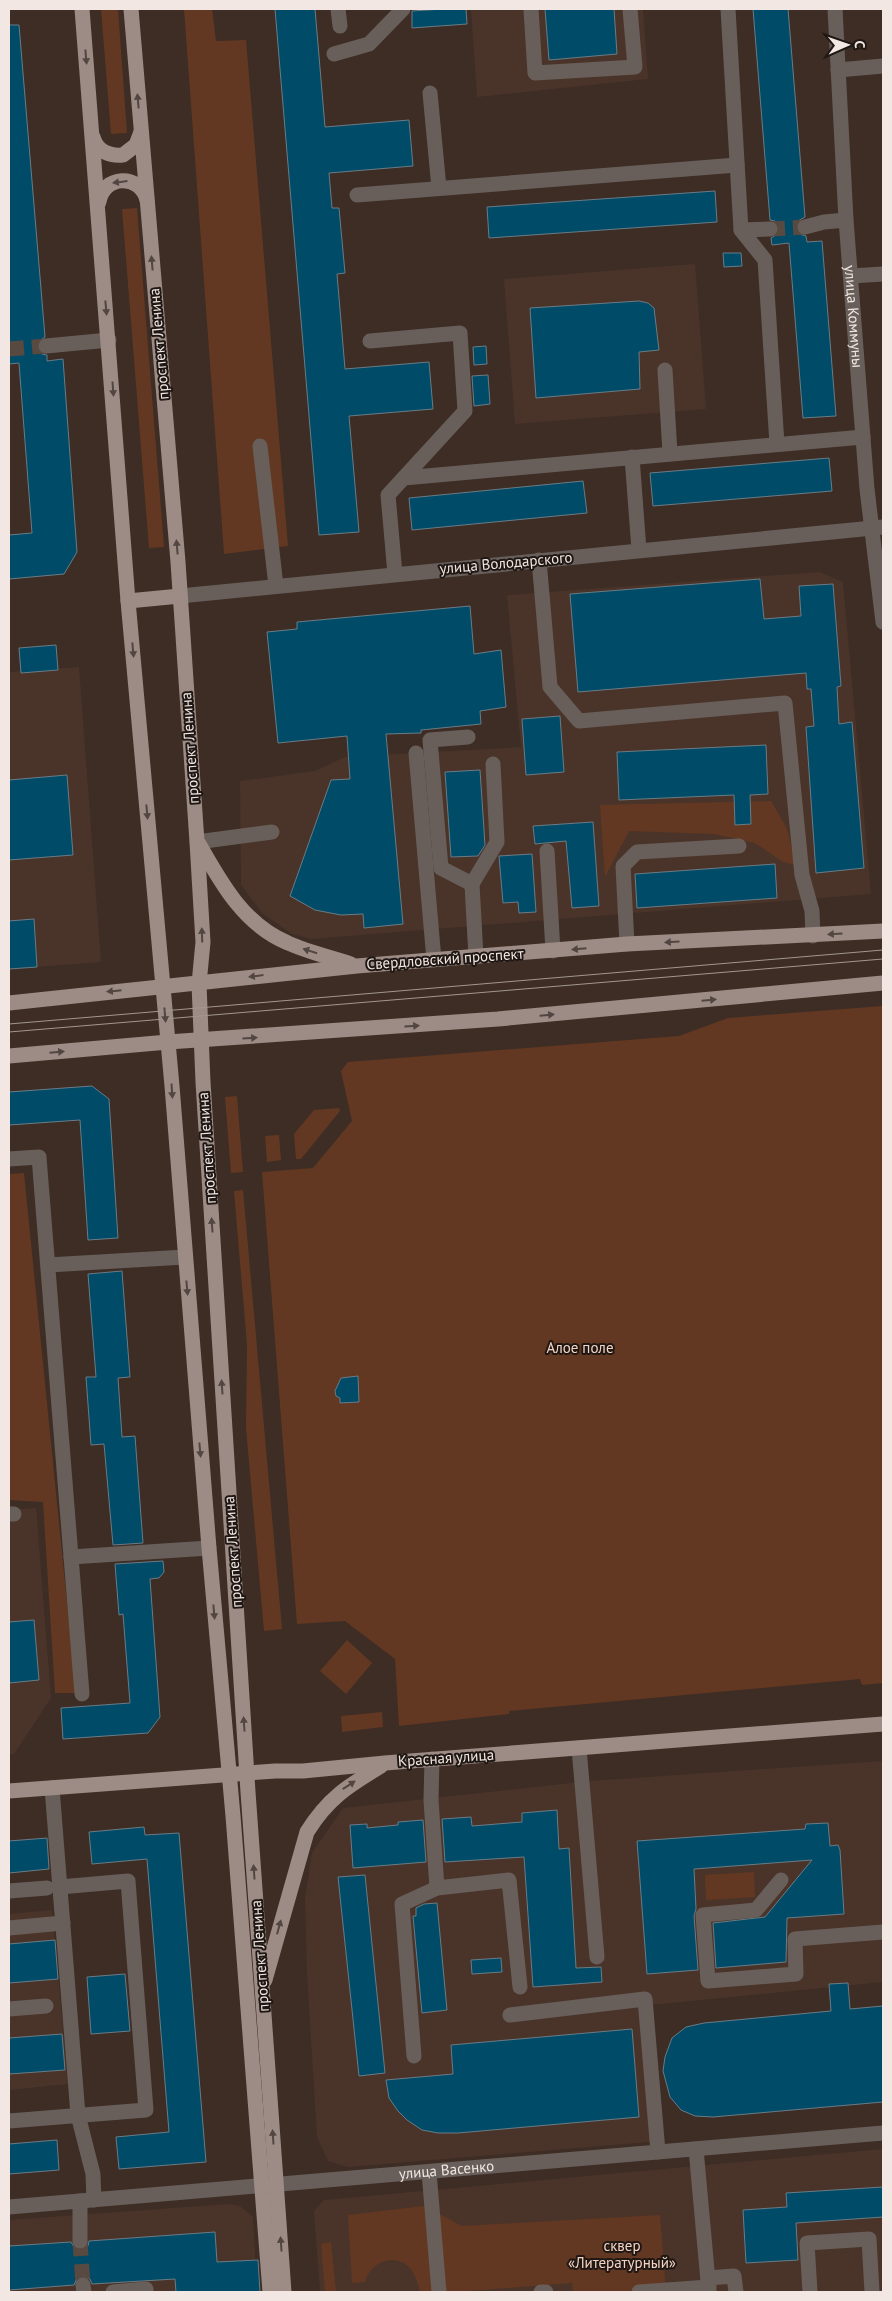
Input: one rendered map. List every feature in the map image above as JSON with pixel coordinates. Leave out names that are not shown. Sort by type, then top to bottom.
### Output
[{"type":"main road","name":"проспект Ленина","points":[[82,9],[128,601],[168,1042],[270,2292]]},
{"type":"main road","name":"проспект Ленина","points":[[131,9],[180,596],[197,842],[203,942],[198,984],[201,1040],[247,1773],[284,2292]]},
{"type":"main road","points":[[92,133],[99,148],[114,155],[131,151],[140,137],[141,130]]},
{"type":"main road","points":[[98,207],[102,192],[107,186],[121,180],[136,183],[141,188],[147,201]]},
{"type":"main road","name":"улица Володарского","points":[[128,601],[180,596]]},
{"type":"main road","points":[[197,842],[223,886],[243,910],[266,932],[288,943],[357,966]]},
{"type":"main road","name":"Свердловский проспект","points":[[9,1003],[357,966],[627,944],[883,931]]},
{"type":"main road","points":[[9,1056],[168,1042],[498,1019],[883,983]]},
{"type":"main road","name":"Красная улица","points":[[9,1791],[228,1774],[303,1771],[432,1759],[883,1724]]},
{"type":"main road","points":[[262,1991],[307,1832],[320,1811],[343,1789],[385,1763]]},
{"type":"street","points":[[338,9],[340,26]]},
{"type":"street","points":[[334,54],[369,44],[403,9]]},
{"type":"street","points":[[530,9],[535,73],[635,68],[630,9]]},
{"type":"street","points":[[728,9],[741,230],[765,260],[777,444]]},
{"type":"street","name":"улица Коммуны","points":[[834,9],[846,220],[863,437],[878,527],[883,622]]},
{"type":"street","points":[[838,70],[883,66]]},
{"type":"street","points":[[430,93],[439,188]]},
{"type":"street","points":[[357,196],[737,165]]},
{"type":"street","points":[[806,227],[824,222],[846,220]]},
{"type":"street","points":[[741,230],[770,229]]},
{"type":"street","points":[[851,276],[883,274]]},
{"type":"street","points":[[370,342],[460,333],[464,412],[388,495],[394,574]]},
{"type":"street","points":[[46,346],[109,340]]},
{"type":"street","points":[[665,370],[670,453]]},
{"type":"street","points":[[404,478],[863,437]]},
{"type":"street","points":[[260,446],[276,586]]},
{"type":"street","points":[[632,457],[639,550]]},
{"type":"street","name":"улица Володарского","points":[[180,596],[878,527]]},
{"type":"street","points":[[539,560],[550,687],[579,721],[785,703],[802,875],[812,911],[813,936]]},
{"type":"street","points":[[468,737],[430,740],[441,868],[472,884]]},
{"type":"street","points":[[416,753],[434,960]]},
{"type":"street","points":[[476,957],[472,884],[497,842],[493,764]]},
{"type":"street","points":[[197,842],[272,832]]},
{"type":"street","points":[[627,944],[623,866],[637,852],[739,846]]},
{"type":"street","points":[[546,851],[553,951]]},
{"type":"street","points":[[9,1159],[39,1157],[82,1694]]},
{"type":"street","points":[[48,1265],[185,1257]]},
{"type":"street","points":[[71,1557],[209,1548]]},
{"type":"street","points":[[579,1748],[597,1957]]},
{"type":"street","points":[[432,1759],[431,1800],[437,1888]]},
{"type":"street","points":[[52,1788],[54,1887],[63,1924],[78,2115],[94,2174],[87,2200],[80,2241]]},
{"type":"street","points":[[414,2056],[402,1904],[437,1888],[508,1880],[520,1987]]},
{"type":"street","points":[[781,1880],[756,1910],[703,1915],[708,1981],[796,1974],[795,1939],[883,1932]]},
{"type":"street","points":[[9,1891],[128,1881],[146,2110],[9,2121]]},
{"type":"street","points":[[9,1928],[63,1924]]},
{"type":"street","points":[[510,2015],[644,1998],[658,2152]]},
{"type":"street","points":[[9,2008],[46,2006]]},
{"type":"street","name":"улица Васенко","points":[[9,2207],[883,2133]]},
{"type":"street","points":[[696,2149],[709,2286]]},
{"type":"street","points":[[429,2172],[439,2292]]},
{"type":"street","points":[[810,2292],[807,2243],[869,2239],[872,2292]]},
{"type":"street","points":[[639,2292],[709,2286],[734,2276],[736,2292]]},
{"type":"street","points":[[113,2292],[146,2289],[146,2292]]},
{"type":"street","points":[[541,2292],[546,2292]]},
{"type":"shaded area","points":[[471,9],[643,9],[648,79],[477,97]]},
{"type":"shaded area","points":[[695,264],[706,409],[515,424],[504,279]]},
{"type":"shaded area","points":[[820,572],[843,582],[871,894],[311,939],[292,934],[262,913],[241,885],[240,781],[315,771],[345,757],[521,747],[507,595]]},
{"type":"shaded area","points":[[79,667],[101,962],[9,969],[9,672]]},
{"type":"shaded area","points":[[36,1508],[51,1698],[14,1754],[9,1754],[9,1510]]},
{"type":"shaded area","points":[[883,1761],[883,1982],[651,2005],[661,2141],[348,2167],[328,2161],[317,2137],[307,1973],[305,1899],[312,1853],[343,1808],[590,1781]]},
{"type":"shaded area","points":[[52,1910],[68,2084],[9,2090],[9,1914]]},
{"type":"shaded area","points":[[883,2149],[883,2292],[320,2292],[314,2211],[324,2200]]},
{"type":"shaded area","points":[[228,2204],[240,2206],[253,2217],[257,2292],[9,2292],[9,2220]]},
{"type":"green space","points":[[101,9],[118,9],[127,133],[111,134]]},
{"type":"green space","points":[[184,9],[212,9],[216,41],[246,40],[288,546],[224,554]]},
{"type":"green space","points":[[137,208],[164,547],[149,548],[122,209]]},
{"type":"green space","points":[[771,801],[787,829],[796,865],[783,862],[755,843],[714,834],[629,831],[605,877],[600,805]]},
{"type":"green space","name":"Алое поле","points":[[883,1006],[883,1683],[862,1685],[860,1679],[509,1711],[509,1714],[399,1726],[395,1659],[345,1621],[297,1624],[262,1172],[313,1168],[352,1121],[341,1071],[348,1062],[679,1036],[728,1018]]},
{"type":"green space","points":[[237,1096],[243,1172],[231,1173],[225,1097]]},
{"type":"green space","points":[[339,1108],[340,1111],[301,1159],[296,1159],[294,1134],[314,1110]]},
{"type":"green space","points":[[279,1135],[281,1160],[267,1162],[265,1136]]},
{"type":"green space","points":[[24,1173],[76,1693],[55,1693],[43,1502],[9,1500],[9,1174]]},
{"type":"green space","points":[[243,1190],[282,1629],[264,1631],[246,1428],[247,1345],[234,1191]]},
{"type":"green space","points":[[347,1640],[372,1663],[346,1694],[320,1671]]},
{"type":"green space","points":[[382,1712],[383,1727],[342,1732],[341,1716]]},
{"type":"green space","points":[[754,1872],[755,1897],[706,1900],[705,1875]]},
{"type":"green space","name":"сквер «Литературный»","points":[[424,2206],[462,2226],[660,2215],[666,2292],[573,2292],[572,2283],[456,2292],[420,2292],[415,2275],[411,2269],[396,2260],[389,2260],[377,2265],[368,2275],[365,2282],[352,2283],[348,2215]]},
{"type":"green space","points":[[331,2242],[336,2292],[325,2292],[321,2244]]},
{"type":"building","points":[[275,9],[315,9],[325,127],[409,120],[413,166],[329,173],[332,208],[339,208],[345,273],[337,274],[345,369],[429,362],[433,409],[349,416],[359,532],[319,535]]},
{"type":"building","points":[[466,9],[467,24],[412,28],[412,11]]},
{"type":"building","points":[[545,9],[614,9],[617,54],[549,60]]},
{"type":"building","points":[[753,9],[788,9],[805,217],[798,221],[796,229],[799,234],[806,236],[807,242],[822,241],[836,416],[803,418],[789,243],[772,245],[771,238],[778,234],[779,228],[775,221],[770,220]]},
{"type":"building","points":[[9,25],[19,25],[45,337],[38,342],[37,347],[42,354],[47,355],[47,361],[63,359],[77,552],[64,574],[9,579],[9,535],[32,533],[19,363],[9,364]]},
{"type":"building","points":[[715,191],[717,222],[489,238],[487,207]]},
{"type":"building","points":[[723,253],[741,253],[742,266],[724,267]]},
{"type":"building","points":[[639,301],[648,303],[654,308],[659,350],[639,352],[640,389],[536,398],[530,308]]},
{"type":"building","points":[[486,346],[487,364],[474,365],[473,347]]},
{"type":"building","points":[[488,375],[490,404],[474,406],[472,376]]},
{"type":"building","points":[[829,458],[832,491],[653,506],[650,473]]},
{"type":"building","points":[[583,481],[587,513],[412,530],[409,498]]},
{"type":"building","points":[[760,579],[764,619],[801,616],[799,586],[833,584],[841,686],[837,687],[839,724],[852,722],[864,868],[816,873],[806,727],[814,726],[811,689],[807,689],[806,673],[578,692],[570,594]]},
{"type":"building","points":[[470,606],[474,654],[501,650],[506,707],[480,711],[481,724],[421,730],[421,733],[386,734],[403,924],[364,928],[363,914],[341,915],[315,910],[290,896],[331,780],[350,779],[347,736],[278,743],[267,632],[297,629],[297,622]]},
{"type":"building","points":[[56,645],[58,670],[21,673],[19,648]]},
{"type":"building","points":[[560,716],[564,772],[526,775],[522,719]]},
{"type":"building","points":[[766,745],[768,794],[750,795],[751,824],[735,825],[734,795],[619,800],[617,752]]},
{"type":"building","points":[[480,770],[485,845],[478,856],[451,857],[445,772]]},
{"type":"building","points":[[67,775],[73,855],[9,860],[9,780]]},
{"type":"building","points":[[593,822],[599,906],[572,908],[566,841],[535,844],[533,826]]},
{"type":"building","points":[[532,854],[536,912],[519,913],[518,902],[503,903],[499,856]]},
{"type":"building","points":[[775,864],[777,898],[637,908],[635,874]]},
{"type":"building","points":[[34,919],[37,967],[9,969],[9,921]]},
{"type":"building","points":[[92,1086],[109,1099],[118,1238],[88,1240],[80,1120],[9,1125],[9,1092]]},
{"type":"building","points":[[122,1271],[130,1377],[118,1378],[122,1437],[135,1436],[143,1543],[113,1545],[104,1444],[91,1445],[86,1377],[96,1377],[88,1274]]},
{"type":"building","points":[[358,1376],[359,1402],[340,1403],[340,1398],[336,1396],[335,1391],[341,1378]]},
{"type":"building","points":[[163,1561],[164,1572],[159,1578],[150,1579],[160,1717],[148,1733],[63,1739],[61,1708],[130,1703],[123,1614],[119,1615],[115,1564]]},
{"type":"building","points":[[34,1620],[39,1680],[9,1683],[9,1622]]},
{"type":"building","points":[[557,1810],[559,1849],[569,1848],[576,1968],[601,1967],[602,1982],[533,1987],[524,1857],[445,1862],[442,1819],[471,1817],[472,1826],[522,1822],[522,1813]]},
{"type":"building","points":[[423,1820],[426,1862],[353,1868],[350,1825],[367,1824],[367,1828],[398,1825],[398,1822]]},
{"type":"building","points":[[828,1823],[830,1846],[838,1845],[840,1850],[844,1914],[787,1918],[786,1962],[716,1968],[713,1923],[765,1917],[812,1860],[694,1869],[696,1909],[694,1916],[698,1970],[647,1974],[637,1841],[805,1829],[806,1824]]},
{"type":"building","points":[[144,1827],[145,1835],[179,1833],[206,2162],[119,2169],[116,2137],[169,2132],[147,1859],[92,1864],[89,1832]]},
{"type":"building","points":[[47,1838],[49,1869],[9,1873],[9,1841]]},
{"type":"building","points":[[365,1875],[385,2073],[359,2076],[338,1877]]},
{"type":"building","points":[[437,1903],[447,2010],[422,2013],[413,1916],[416,1916],[416,1908],[424,1904]]},
{"type":"building","points":[[55,1940],[58,1979],[9,1983],[9,1944]]},
{"type":"building","points":[[501,1958],[502,1972],[472,1974],[471,1960]]},
{"type":"building","points":[[125,1974],[130,2031],[91,2034],[87,1977]]},
{"type":"building","points":[[848,1983],[850,2009],[883,2006],[883,2102],[713,2117],[695,2116],[681,2110],[670,2097],[663,2071],[665,2057],[672,2038],[686,2027],[704,2023],[831,2011],[829,1984]]},
{"type":"building","points":[[632,2029],[639,2117],[458,2133],[438,2133],[422,2130],[407,2120],[389,2098],[386,2080],[453,2074],[451,2045]]},
{"type":"building","points":[[62,2034],[65,2070],[9,2074],[9,2038]]},
{"type":"building","points":[[57,2140],[59,2170],[9,2174],[9,2144]]},
{"type":"building","points":[[883,2187],[883,2217],[796,2223],[798,2260],[746,2263],[743,2210],[787,2207],[786,2193]]},
{"type":"building","points":[[215,2232],[217,2262],[258,2260],[260,2292],[176,2292],[175,2279],[92,2284],[90,2279],[82,2276],[77,2278],[74,2285],[9,2290],[9,2246],[71,2242],[75,2249],[80,2250],[88,2246],[89,2241]]},
{"type":"tunnel","points":[[770,229],[805,227]]},
{"type":"tunnel","points":[[9,349],[46,346]]},
{"type":"tunnel","points":[[80,2241],[83,2285]]},
{"type":"tram line","points":[[9,1024],[883,950]]},
{"type":"tram line","points":[[9,1032],[883,959]]}]
